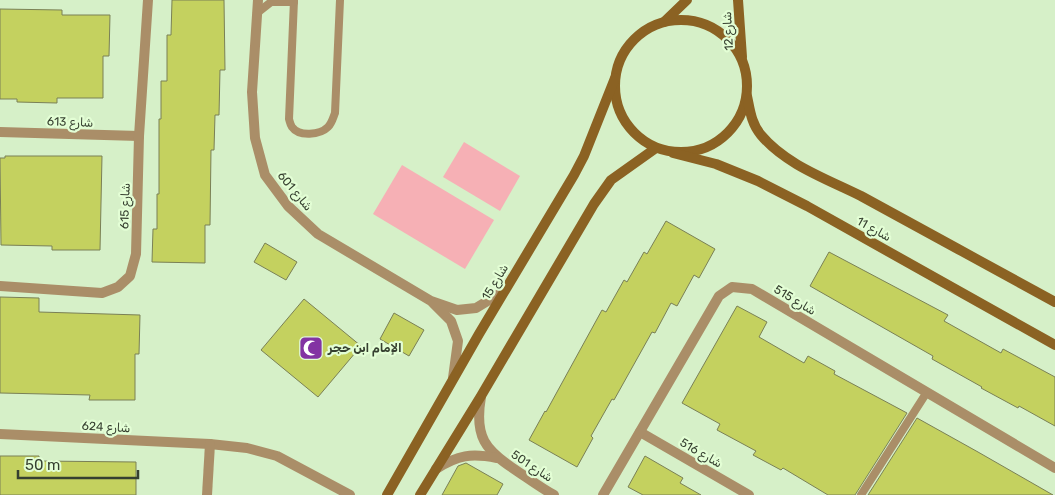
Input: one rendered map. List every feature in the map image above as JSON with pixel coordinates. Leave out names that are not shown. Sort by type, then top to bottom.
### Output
[{"type":"street","name":"شارع 615","points":[[0,286],[102,293],[118,287],[130,276],[136,254],[139,136],[148,0]]},
{"type":"street","name":"شارع 601","points":[[258,0],[252,92],[255,138],[265,175],[288,206],[318,234],[431,301],[457,310],[476,308],[504,291]]},
{"type":"street","points":[[664,22],[687,0]]},
{"type":"street","name":"شارع 12","points":[[738,0],[742,60]]},
{"type":"street","points":[[683,20],[702,23],[718,31],[732,44],[742,60],[747,77],[747,94],[741,114],[730,132],[714,145],[694,152],[673,153],[656,148],[637,137],[624,120],[616,100],[615,78],[621,59],[631,42],[646,30],[664,22],[683,20]]},
{"type":"street","name":"شارع 15","points":[[387,495],[453,378],[584,156],[615,78]]},
{"type":"street","name":"شارع 11","points":[[747,94],[753,124],[762,136],[781,154],[1055,302]]},
{"type":"street","name":"شارع 613","points":[[0,132],[139,136]]},
{"type":"street","points":[[420,495],[481,396],[594,204],[611,180],[656,148]]},
{"type":"street","name":"شارع 11","points":[[673,153],[716,164],[758,181],[807,206],[1055,345]]},
{"type":"street","name":"شارع 515","points":[[603,495],[719,296],[732,287],[752,289],[1055,468]]},
{"type":"street","name":"شارع 601","points":[[431,301],[451,321],[458,341],[453,378]]},
{"type":"street","name":"شارع 501","points":[[481,396],[478,414],[480,429],[485,443],[496,458],[543,492],[554,495]]},
{"type":"street","name":"شارع 516","points":[[640,432],[749,495]]},
{"type":"street","name":"شارع 624","points":[[0,434],[210,444],[247,448],[277,456],[350,495]]},
{"type":"street","points":[[207,495],[210,444]]},
{"type":"street","name":"شارع 501","points":[[436,469],[464,455],[496,458]]},
{"type":"lane","points":[[257,13],[271,2],[294,1],[289,119],[292,127],[298,132],[319,133],[328,128],[335,113],[340,0]]},
{"type":"lane","points":[[861,495],[927,392]]},
{"type":"shaded area","points":[[464,142],[520,176],[500,211],[443,177]]},
{"type":"shaded area","points":[[402,165],[494,220],[465,269],[373,214]]},
{"type":"building","points":[[172,0],[224,0],[225,70],[220,70],[219,115],[215,115],[214,150],[211,150],[210,225],[205,225],[205,263],[152,262],[153,229],[157,229],[157,194],[159,194],[161,81],[167,81],[167,35],[171,35]]},
{"type":"building","points":[[0,9],[62,10],[62,15],[110,15],[109,56],[103,56],[103,98],[57,98],[57,103],[17,102],[17,99],[0,99]]},
{"type":"building","points":[[5,156],[102,156],[100,250],[52,250],[52,246],[1,245],[0,158],[5,158]]},
{"type":"building","points":[[666,221],[715,249],[699,278],[694,275],[677,306],[671,303],[655,333],[652,332],[614,400],[612,399],[591,436],[593,438],[577,467],[529,440],[602,310],[606,312],[624,280],[627,282],[644,252],[647,254]]},
{"type":"building","points":[[265,243],[297,262],[286,280],[254,262]]},
{"type":"building","points":[[829,252],[948,315],[944,321],[1001,353],[1003,349],[1055,377],[1055,426],[981,388],[932,359],[933,356],[810,286]]},
{"type":"building","points":[[0,297],[39,298],[39,312],[140,315],[139,354],[135,354],[135,400],[89,400],[90,395],[0,393]]},
{"type":"building","name":"الإمام ابن حجر","points":[[304,299],[361,346],[318,397],[261,350]]},
{"type":"building","points":[[737,306],[767,322],[759,337],[804,363],[808,356],[835,371],[834,374],[907,413],[855,495],[828,495],[783,468],[781,470],[753,455],[756,451],[717,430],[720,424],[682,403]]},
{"type":"building","points":[[394,313],[424,330],[409,356],[380,339]]},
{"type":"building","points":[[917,418],[978,452],[1053,495],[868,495]]},
{"type":"building","points":[[0,456],[39,456],[39,461],[136,462],[136,495],[0,495]]},
{"type":"building","points":[[645,456],[683,478],[680,483],[701,495],[643,495],[628,487]]},
{"type":"building","points":[[466,463],[503,484],[497,495],[442,495],[458,466]]},
{"type":"place","name":"الإمام ابن حجر","points":[[311,348]]}]
